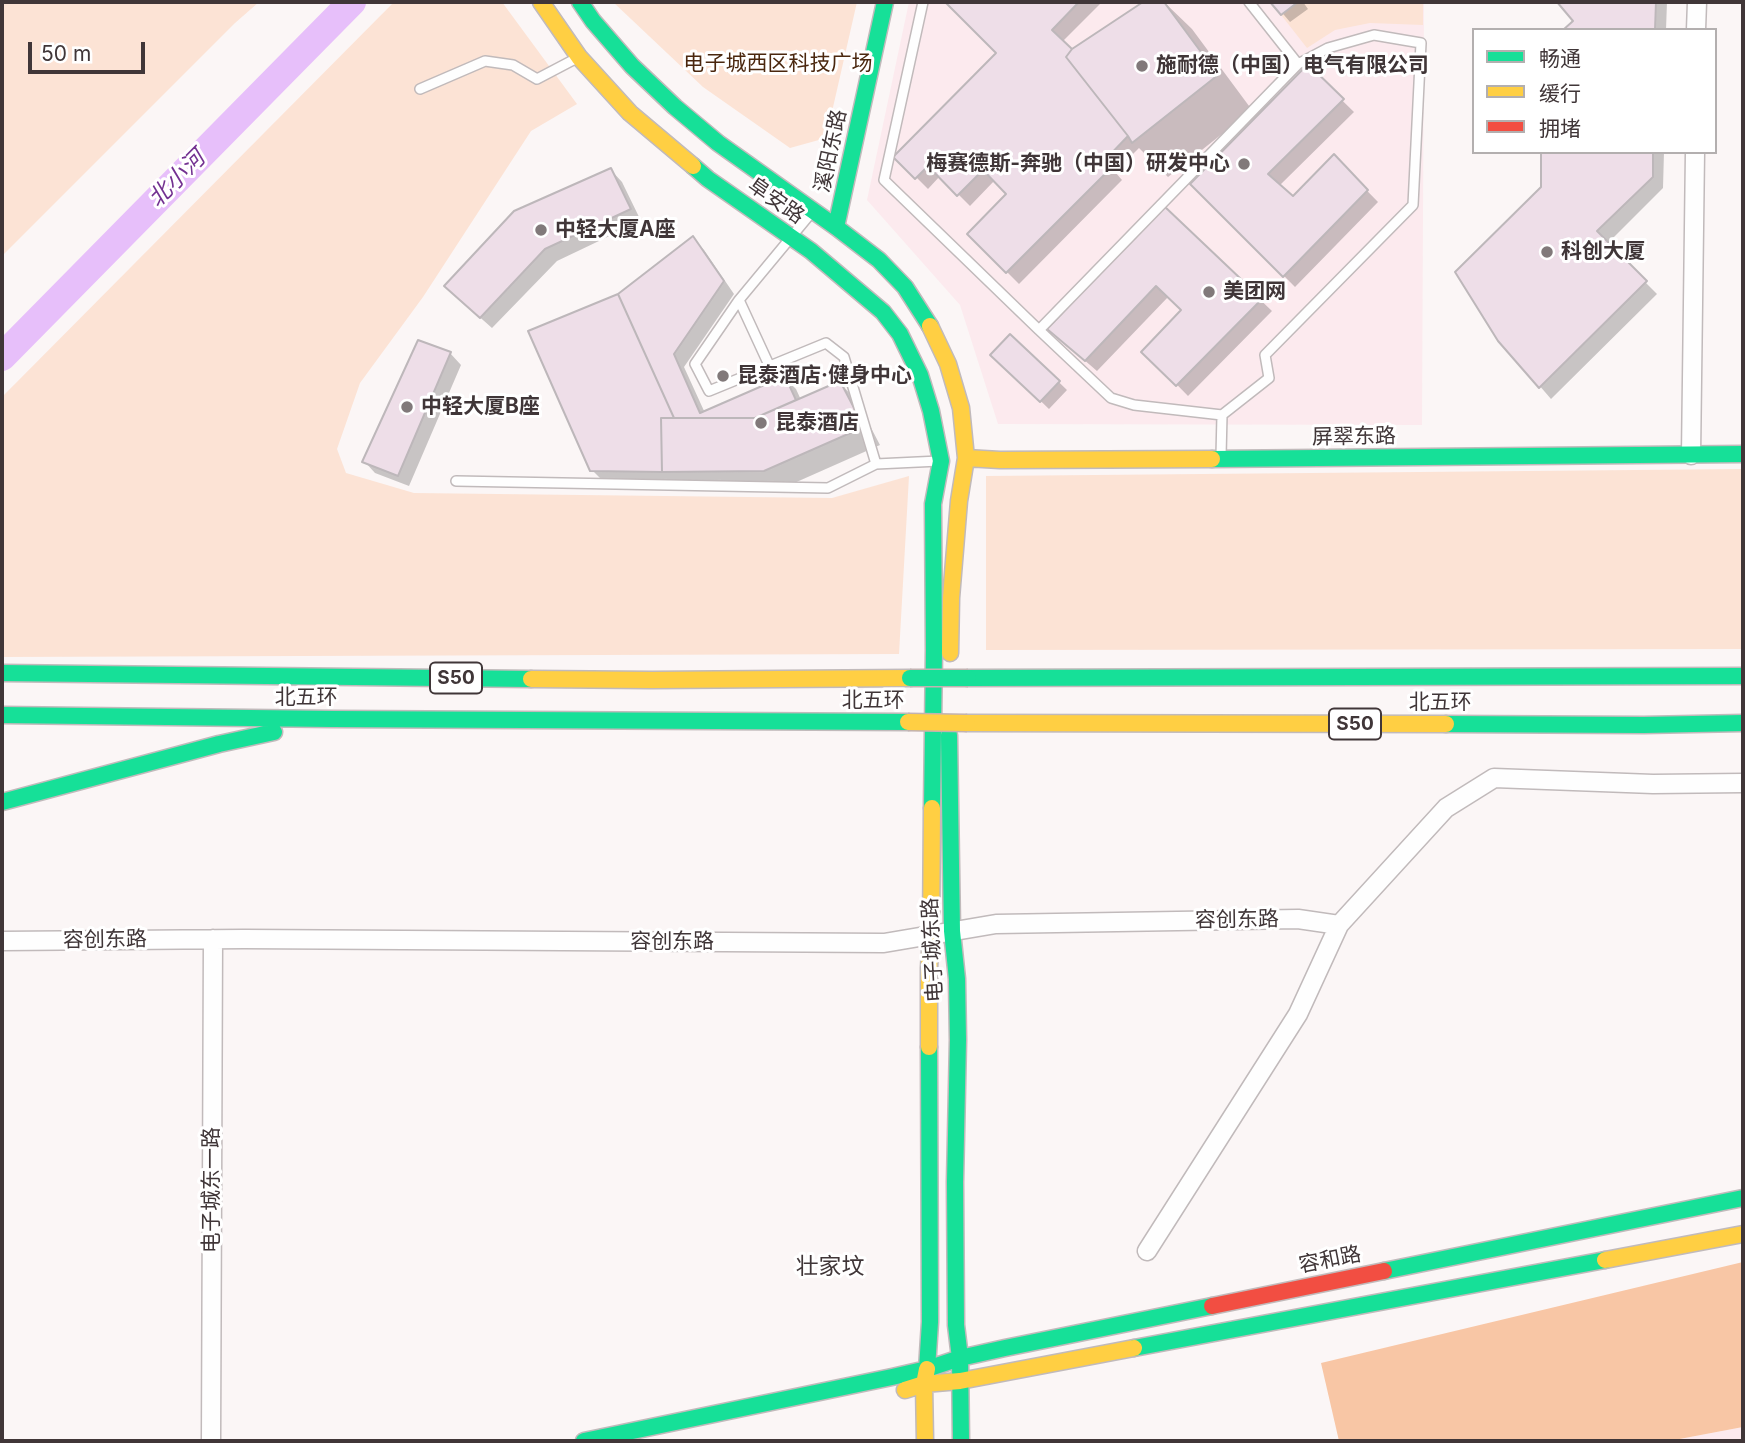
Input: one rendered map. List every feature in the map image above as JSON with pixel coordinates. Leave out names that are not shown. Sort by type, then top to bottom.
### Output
[{"type":"main road","name":"阜安路","points":[[541,2],[579,57],[630,113],[708,179],[811,251],[883,312],[900,334],[920,375],[931,411],[941,461]]},
{"type":"main road","name":"阜安路","points":[[580,2],[632,66],[675,107],[718,143],[879,260],[905,287],[928,321],[948,364],[961,408],[966,458]]},
{"type":"main road","name":"溪阳东路","points":[[836,227],[885,2]]},
{"type":"main road","name":"屏翠东路","points":[[966,458],[1220,459],[1743,454]]},
{"type":"main road","name":"电子城东路","points":[[961,1441],[960,1358],[956,1325],[958,1016],[952,931],[948,750],[951,598],[959,501],[966,458]]},
{"type":"main road","name":"电子城东路","points":[[925,1441],[930,1322],[929,968],[934,650],[933,504],[941,461]]},
{"type":"main road","name":"北五环","points":[[2,673],[638,680],[1743,676]]},
{"type":"main road","name":"北五环","points":[[2,717],[967,723],[1743,723]]},
{"type":"main road","points":[[2,802],[219,744],[333,719]]},
{"type":"main road","name":"容和路","points":[[926,1377],[960,1358],[1743,1198]]},
{"type":"main road","points":[[584,1441],[926,1377],[960,1381],[1743,1234]]},
{"type":"main road","points":[[889,1394],[926,1377]]},
{"type":"main road","points":[[651,1441],[797,1413]]},
{"type":"street","points":[[1696,28],[1697,2]]},
{"type":"street","points":[[1691,455],[1695,154]]},
{"type":"street","points":[[1147,1251],[1298,1014],[1339,925],[1446,808],[1494,778],[1653,784],[1743,783]]},
{"type":"street","name":"容创东路","points":[[2,941],[213,939],[884,943],[996,925],[1298,919],[1339,925]]},
{"type":"street","name":"电子城东一路","points":[[211,1441],[213,939]]},
{"type":"lane","points":[[923,2],[884,180],[1039,330],[1111,398],[1134,405],[1222,415],[1269,377],[1265,355],[1413,205],[1421,43],[1374,35],[1328,48],[1298,64],[1039,330]]},
{"type":"lane","points":[[1248,2],[1298,64]]},
{"type":"lane","points":[[420,89],[485,61],[513,65],[537,79],[579,57]]},
{"type":"lane","points":[[813,211],[739,300],[695,364],[709,391],[826,343],[844,358],[876,464]]},
{"type":"lane","points":[[739,300],[769,365]]},
{"type":"lane","points":[[1220,459],[1222,415]]},
{"type":"lane","points":[[456,481],[828,488],[876,464],[966,458]]},
{"type":"shaded area","points":[[909,2],[1424,2],[1422,425],[998,424],[960,305],[867,200]]},
{"type":"shaded area","points":[[1743,1262],[1743,1427],[1669,1441],[1339,1441],[1321,1363]]},
{"type":"shaded area","points":[[1743,1427],[1743,1441],[1669,1441]]},
{"type":"green space","points":[[2,2],[259,2],[2,256]]},
{"type":"green space","points":[[394,2],[502,2],[577,104],[531,131],[423,297],[360,383],[337,449],[346,473],[414,493],[832,498],[909,476],[899,654],[2,657],[2,397]]},
{"type":"green space","name":"电子城西区科技广场","points":[[613,2],[857,2],[826,138],[790,148],[703,87]]},
{"type":"green space","points":[[1271,2],[1423,2],[1423,25],[1370,23],[1335,30],[1307,48]]},
{"type":"green space","points":[[1743,469],[1743,649],[986,650],[986,476]]},
{"type":"building","points":[[945,2],[1079,2],[1052,30],[1072,49],[1066,57],[1128,136],[1105,160],[1112,167],[1006,273],[967,234],[1006,194],[983,170],[957,196],[928,166],[915,179],[893,157],[996,53]]},
{"type":"building","name":"施耐德（中国）电气有限公司","points":[[1143,2],[1164,2],[1218,75],[1132,143],[1066,57],[1072,49]]},
{"type":"building","points":[[1270,2],[1298,2],[1281,15]]},
{"type":"building","points":[[1557,2],[1656,2],[1655,28],[1565,28],[1573,21]]},
{"type":"building","name":"梅赛德斯-奔驰（中国）研发中心","points":[[1308,64],[1344,99],[1268,174],[1293,196],[1334,154],[1368,190],[1283,277],[1190,184]]},
{"type":"building","name":"科创大厦","points":[[1541,154],[1653,154],[1653,177],[1597,231],[1647,281],[1539,388],[1498,341],[1455,272],[1541,187]]},
{"type":"building","name":"中轻大厦A座","points":[[611,168],[631,209],[545,249],[480,318],[444,286],[514,211]]},
{"type":"building","name":"美团网","points":[[1164,206],[1262,299],[1176,386],[1141,352],[1181,310],[1156,286],[1085,361],[1047,329]]},
{"type":"building","points":[[693,236],[724,281],[674,354],[700,413],[785,376],[796,400],[755,418],[674,418],[618,294]]},
{"type":"building","points":[[618,294],[674,418],[661,418],[662,472],[590,471],[528,331]]},
{"type":"building","points":[[1010,334],[1060,381],[1040,402],[990,355]]},
{"type":"building","name":"中轻大厦B座","points":[[418,340],[451,352],[398,476],[362,462]]},
{"type":"building","name":"昆泰酒店","points":[[840,381],[864,427],[764,471],[662,472],[661,418],[755,418]]},
{"type":"waterway","name":"北小河","points":[[2,357],[352,2]]},
{"type":"traffic: fast","points":[[580,2],[632,66],[675,107],[718,143],[879,260],[905,287],[930,326]]},
{"type":"traffic: fast","points":[[836,227],[885,2]]},
{"type":"traffic: fast","points":[[693,166],[811,251],[883,312],[900,334],[920,375],[931,411],[941,461],[933,504],[932,808]]},
{"type":"traffic: fast","points":[[1212,459],[1743,454]]},
{"type":"traffic: fast","points":[[2,673],[531,679]]},
{"type":"traffic: fast","points":[[968,678],[1743,676]]},
{"type":"traffic: fast","points":[[910,678],[968,678]]},
{"type":"traffic: fast","points":[[2,715],[908,722]]},
{"type":"traffic: fast","points":[[1446,724],[1743,723]]},
{"type":"traffic: fast","points":[[2,802],[274,732]]},
{"type":"traffic: fast","points":[[949,735],[952,931],[957,979],[956,1325],[960,1358]]},
{"type":"traffic: fast","points":[[927,1369],[930,1322],[929,1047]]},
{"type":"traffic: fast","points":[[1384,1271],[1743,1198]]},
{"type":"traffic: fast","points":[[1134,1348],[1605,1260]]},
{"type":"traffic: fast","points":[[584,1441],[892,1377],[1005,1348],[1212,1306]]},
{"type":"traffic: fast","points":[[960,1358],[961,1441]]},
{"type":"traffic: slow","points":[[541,2],[579,57],[630,113],[693,166]]},
{"type":"traffic: slow","points":[[930,326],[948,364],[961,408],[966,458],[959,501],[951,598],[950,653]]},
{"type":"traffic: slow","points":[[966,458],[1212,459]]},
{"type":"traffic: slow","points":[[531,679],[910,678]]},
{"type":"traffic: slow","points":[[908,722],[967,723]]},
{"type":"traffic: slow","points":[[967,723],[1446,724]]},
{"type":"traffic: slow","points":[[929,1047],[932,808]]},
{"type":"traffic: slow","points":[[1605,1260],[1743,1234]]},
{"type":"traffic: slow","points":[[905,1390],[924,1384],[960,1381],[1134,1348]]},
{"type":"traffic: slow","points":[[925,1441],[924,1384],[927,1369]]},
{"type":"traffic: jam","points":[[1212,1306],[1384,1271]]},
{"type":"place","name":"施耐德（中国）电气有限公司","points":[[1142,66]]},
{"type":"place","name":"梅赛德斯-奔驰（中国）研发中心","points":[[1244,164]]},
{"type":"place","name":"中轻大厦A座","points":[[541,230]]},
{"type":"place","name":"科创大厦","points":[[1547,252]]},
{"type":"place","name":"美团网","points":[[1209,292]]},
{"type":"place","name":"昆泰酒店·健身中心","points":[[723,376]]},
{"type":"place","name":"中轻大厦B座","points":[[407,407]]},
{"type":"place","name":"昆泰酒店","points":[[761,423]]},
{"type":"district","name":"壮家坟","points":[[830,1267]]}]
